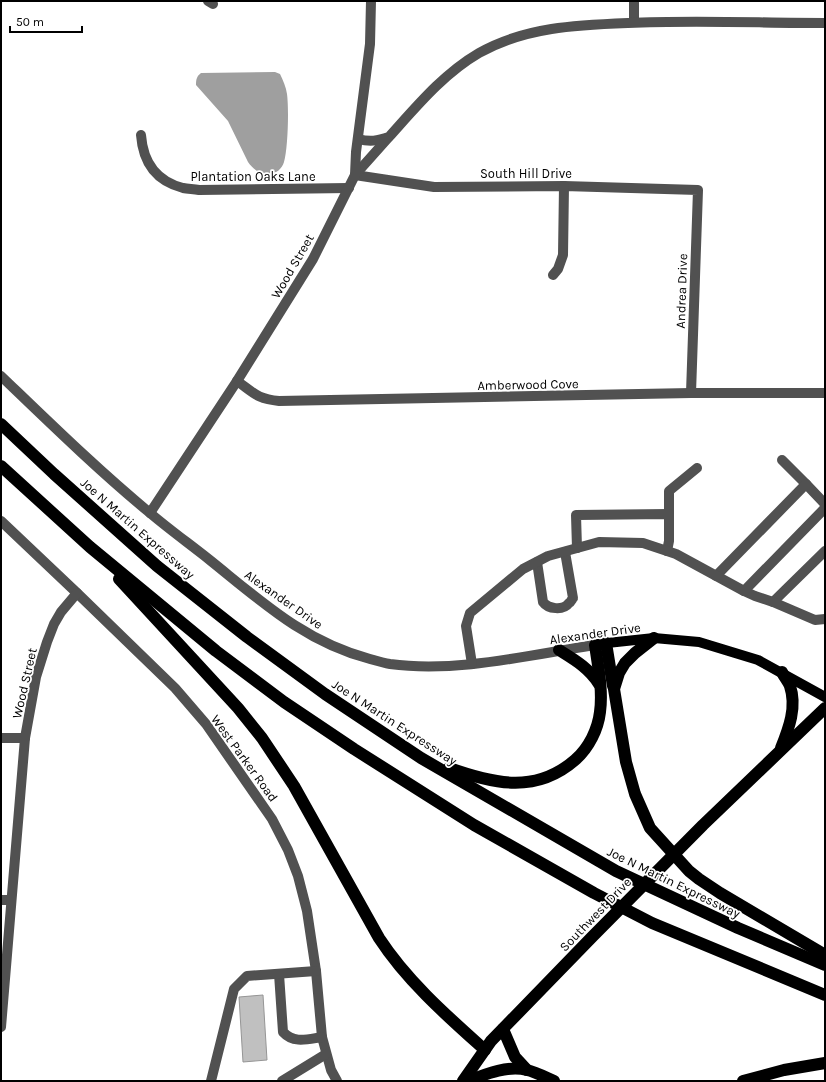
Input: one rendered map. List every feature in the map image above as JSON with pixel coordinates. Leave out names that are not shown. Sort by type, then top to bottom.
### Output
[{"type":"highway","name":"Joe N Martin Expressway","points":[[1,424],[54,474],[157,566],[247,637],[325,694],[421,758],[616,871],[738,928],[825,964]]},
{"type":"highway","points":[[1,466],[90,547],[216,651],[284,702],[354,749],[474,825],[594,894],[652,923],[825,995]]},
{"type":"highway","points":[[90,547],[238,708],[262,738],[294,786],[383,944],[428,998],[484,1050]]},
{"type":"highway","points":[[614,689],[619,673],[625,663],[654,638]]},
{"type":"highway","points":[[421,758],[470,776],[497,782],[523,783],[544,779],[559,772],[568,766],[587,747],[597,727],[601,696],[601,644]]},
{"type":"highway","points":[[601,644],[614,689],[626,762],[635,794],[650,828],[699,879],[825,955]]},
{"type":"highway","points":[[559,650],[590,672],[600,686]]},
{"type":"highway","points":[[779,752],[790,723],[793,708],[790,686],[782,672]]},
{"type":"highway","name":"Southwest Drive","points":[[463,1081],[484,1050],[592,937],[703,825],[825,708]]},
{"type":"highway","points":[[503,1029],[515,1057],[527,1070]]},
{"type":"highway","points":[[743,1081],[784,1070],[825,1063]]},
{"type":"highway","points":[[468,1081],[494,1072],[511,1069],[527,1070],[554,1081]]},
{"type":"main road","name":"Alexander Drive","points":[[601,644],[654,638],[699,642],[758,660],[782,672],[825,698]]},
{"type":"street","name":"Wood Street","points":[[150,513],[237,381],[313,259],[355,175],[356,152],[370,44],[371,1]]},
{"type":"street","points":[[634,1],[634,22]]},
{"type":"street","points":[[355,175],[446,76],[492,46],[519,36],[565,26],[634,22],[675,21],[825,23]]},
{"type":"street","name":"Plantation Oaks Lane","points":[[141,135],[144,156],[155,171],[167,182],[183,188],[198,190],[349,188]]},
{"type":"street","points":[[358,139],[368,142],[378,141],[389,137]]},
{"type":"street","name":"South Hill Drive","points":[[355,175],[434,187],[564,186],[698,190]]},
{"type":"street","points":[[553,275],[558,269],[563,255],[564,186]]},
{"type":"street","name":"Andrea Drive","points":[[691,394],[698,190]]},
{"type":"street","name":"Alexander Drive","points":[[1,376],[74,446],[150,513],[269,608],[300,630],[329,645],[357,656],[390,664],[448,667],[601,644]]},
{"type":"street","name":"Amberwood Cove","points":[[237,381],[256,396],[266,400],[279,401],[825,393]]},
{"type":"street","points":[[782,460],[825,504]]},
{"type":"street","points":[[667,551],[669,541],[669,491],[697,468]]},
{"type":"street","points":[[716,576],[806,484]]},
{"type":"street","points":[[744,591],[825,508]]},
{"type":"street","points":[[577,548],[576,516],[669,514]]},
{"type":"street","name":"West Parker Road","points":[[1,521],[175,688],[206,724],[272,819],[288,850],[298,876],[307,911],[316,971],[322,1037],[331,1070],[337,1081]]},
{"type":"street","points":[[472,664],[466,626],[470,613],[523,569],[538,566],[548,556],[566,556],[577,548],[599,542],[643,543],[676,554],[755,596],[815,620],[825,619]]},
{"type":"street","points":[[773,602],[825,551]]},
{"type":"street","points":[[538,566],[543,602],[552,608],[565,607],[573,598],[566,556]]},
{"type":"street","name":"Wood Street","points":[[1,1027],[6,900],[25,738],[36,677],[47,642],[54,624],[61,612],[77,593]]},
{"type":"street","points":[[1,738],[25,738]]},
{"type":"street","points":[[211,1081],[234,989],[247,976],[316,971]]},
{"type":"street","points":[[279,974],[283,1032],[288,1038],[298,1040],[322,1037]]},
{"type":"street","points":[[283,1081],[326,1054]]},
{"type":"shaded area","points":[[275,72],[280,74],[287,94],[287,138],[283,165],[274,173],[265,174],[256,171],[248,162],[228,121],[196,85],[196,81],[201,73]]},
{"type":"building","points":[[263,995],[267,1060],[243,1062],[239,997]]}]
